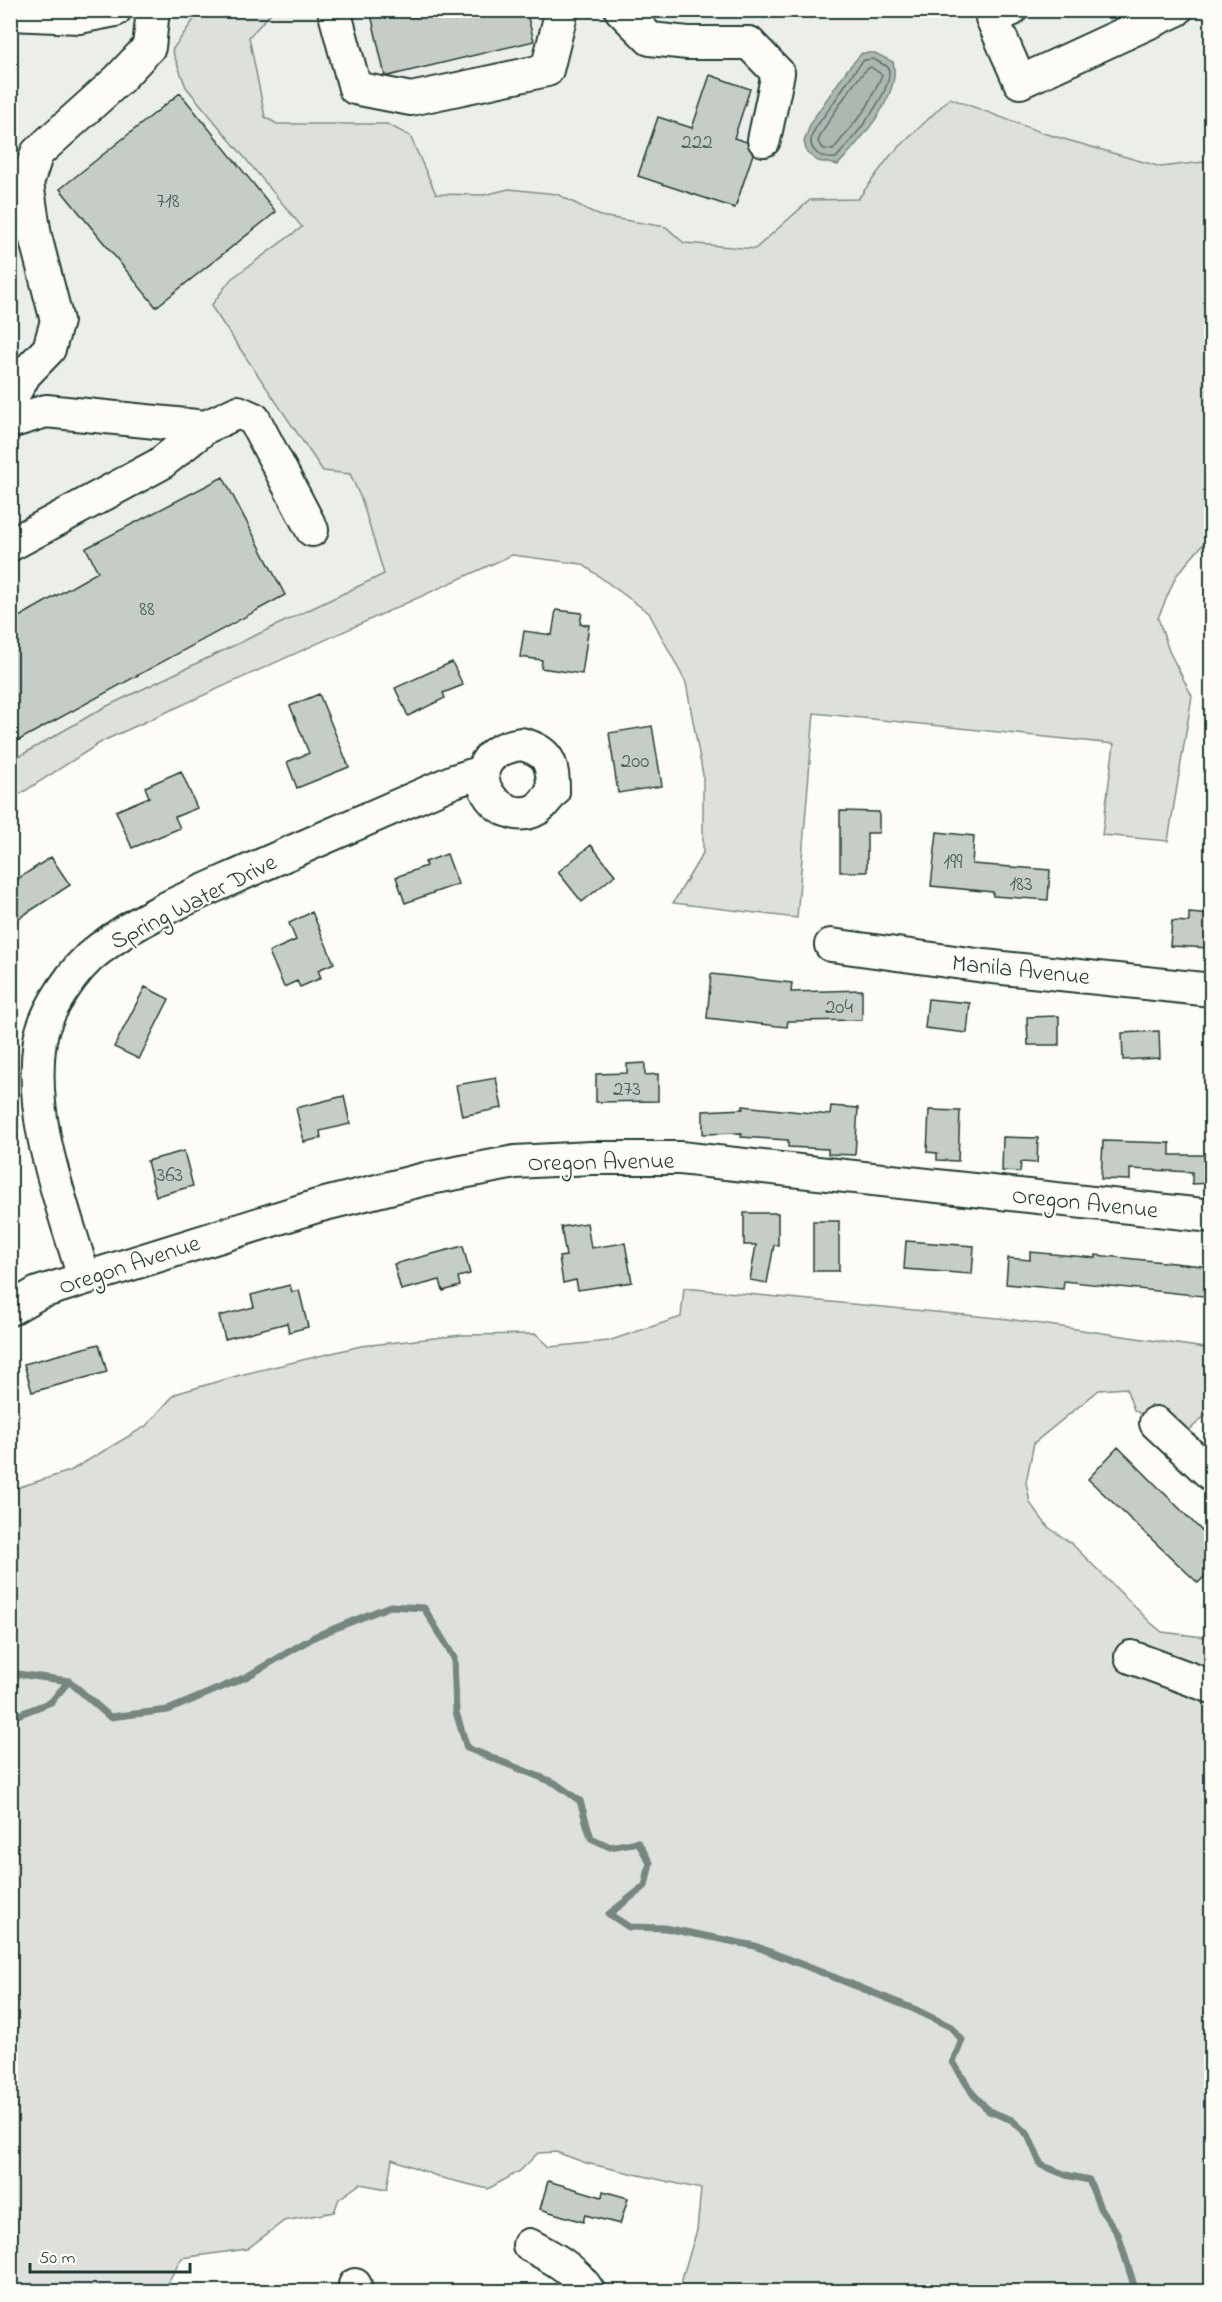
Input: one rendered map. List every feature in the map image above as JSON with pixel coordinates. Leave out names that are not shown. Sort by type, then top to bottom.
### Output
[{"type":"street","points":[[10,14],[79,17],[115,10]]},
{"type":"street","points":[[10,400],[25,374],[49,349],[57,321],[35,236],[27,183],[32,165],[37,153],[118,80],[149,47],[153,10]]},
{"type":"street","points":[[334,10],[355,88],[411,99],[547,70],[562,10]]},
{"type":"street","points":[[621,10],[650,39],[688,43],[749,42],[778,73],[764,140]]},
{"type":"street","points":[[995,13],[1020,82],[1176,10]]},
{"type":"street","points":[[10,422],[46,411],[206,427]]},
{"type":"street","points":[[10,545],[160,464],[206,427],[238,412],[254,419],[312,530]]},
{"type":"street","name":"Spring Water Drive","points":[[84,1278],[47,1149],[39,1105],[40,1038],[74,973],[98,950],[149,918],[200,892],[453,781],[482,772]]},
{"type":"street","name":"Manila Avenue","points":[[831,945],[984,966],[1212,990]]},
{"type":"street","name":"Oregon Avenue","points":[[10,1309],[38,1293],[316,1206],[425,1179],[515,1162],[591,1158],[680,1158],[1212,1216]]},
{"type":"street","points":[[1156,1423],[1212,1475]]},
{"type":"street","points":[[1131,1657],[1212,1687]]},
{"type":"street","points":[[529,2245],[561,2262],[582,2281],[589,2292]]},
{"type":"shaded area","points":[[274,10],[1211,11],[1211,161],[1161,167],[1043,133],[951,98],[890,156],[858,199],[810,200],[755,249],[684,243],[666,227],[600,216],[557,194],[509,189],[484,195],[436,194],[410,136],[277,124],[265,117],[249,37]]},
{"type":"shaded area","points":[[11,11],[200,11],[239,152],[302,227],[231,279],[350,474],[362,501],[384,574],[103,708],[11,761]]},
{"type":"shaded area","points":[[200,11],[273,11],[249,37],[265,117],[277,124],[387,124],[410,136],[436,194],[484,195],[509,189],[557,194],[600,216],[666,227],[684,243],[755,249],[810,200],[858,199],[890,156],[950,98],[1043,133],[1161,167],[1211,161],[1211,535],[1176,576],[1158,618],[1169,651],[1192,696],[1168,841],[1102,835],[1114,744],[814,713],[797,918],[673,903],[703,853],[703,775],[686,683],[649,613],[582,564],[512,555],[103,741],[11,800],[11,761],[103,708],[384,574],[362,501],[350,474],[323,471],[211,306],[231,279],[302,227],[186,87],[172,50]]},
{"type":"shaded area","points":[[684,1288],[1008,1319],[1211,1349],[1211,1410],[1181,1438],[1134,1410],[1126,1388],[1099,1390],[1034,1443],[1026,1482],[1030,1503],[1048,1527],[1071,1543],[1151,1623],[1162,1632],[1211,1638],[1211,2291],[680,2291],[697,2230],[701,2189],[586,2163],[556,2152],[538,2153],[520,2171],[488,2189],[442,2178],[392,2159],[387,2189],[360,2184],[339,2199],[334,2212],[284,2221],[247,2249],[182,2258],[163,2291],[11,2291],[10,1490],[70,1471],[146,1426],[175,1394],[240,1375],[361,1346],[462,1335],[536,1334],[550,1347],[608,1341],[681,1317]]},
{"type":"water","points":[[862,53],[875,53],[893,62],[894,75],[891,89],[877,117],[838,165],[818,161],[807,153],[804,142],[811,122],[847,70]]},
{"type":"building","points":[[370,10],[526,10],[534,41],[385,76]]},
{"type":"building","points":[[710,75],[750,89],[734,138],[747,142],[753,154],[735,208],[638,176],[658,117],[692,128]]},
{"type":"building","points":[[180,93],[276,212],[156,307],[60,189]]},
{"type":"building","points":[[223,477],[285,595],[10,745],[10,622],[98,572],[86,548]]},
{"type":"building","points":[[556,610],[582,613],[580,624],[589,625],[582,674],[541,668],[542,660],[520,657],[524,631],[552,635]]},
{"type":"building","points":[[452,662],[463,685],[443,693],[445,698],[408,716],[395,688]]},
{"type":"building","points":[[319,694],[349,767],[297,788],[287,762],[309,753],[290,706]]},
{"type":"building","points":[[652,726],[662,786],[618,793],[609,733]]},
{"type":"building","points":[[181,771],[197,808],[175,817],[180,828],[132,848],[116,811],[149,797],[145,787]]},
{"type":"building","points":[[840,811],[879,812],[879,833],[867,833],[867,872],[840,872]]},
{"type":"building","points":[[937,832],[974,836],[972,864],[1050,870],[1048,900],[993,896],[993,892],[931,886]]},
{"type":"building","points":[[591,845],[615,875],[582,902],[558,872]]},
{"type":"building","points":[[447,854],[458,884],[405,903],[396,877],[426,866],[425,862]]},
{"type":"building","points":[[51,857],[70,885],[10,924],[10,884]]},
{"type":"building","points":[[312,912],[334,963],[318,970],[321,978],[300,987],[297,981],[284,987],[269,952],[296,940],[289,923]]},
{"type":"building","points":[[1189,913],[1212,915],[1212,948],[1170,946],[1172,921],[1189,922]]},
{"type":"building","points":[[711,974],[792,983],[791,992],[862,990],[862,1020],[788,1021],[787,1027],[707,1018]]},
{"type":"building","points":[[145,987],[169,999],[139,1059],[114,1047]]},
{"type":"building","points":[[928,999],[970,1003],[967,1033],[925,1028]]},
{"type":"building","points":[[1059,1016],[1059,1045],[1028,1045],[1027,1017]]},
{"type":"building","points":[[1159,1031],[1160,1058],[1123,1060],[1122,1033]]},
{"type":"building","points":[[645,1063],[645,1075],[658,1074],[658,1101],[596,1102],[596,1074],[627,1073],[627,1064]]},
{"type":"building","points":[[496,1078],[502,1108],[462,1116],[456,1085]]},
{"type":"building","points":[[344,1096],[350,1124],[320,1131],[321,1138],[304,1142],[296,1108]]},
{"type":"building","points":[[743,1106],[830,1115],[831,1106],[858,1108],[855,1155],[828,1154],[828,1149],[788,1147],[788,1140],[741,1137],[742,1133],[703,1134],[703,1111],[743,1109]]},
{"type":"building","points":[[929,1110],[960,1111],[958,1161],[937,1160],[937,1153],[927,1152]]},
{"type":"building","points":[[1003,1137],[1038,1138],[1037,1163],[1021,1162],[1020,1172],[1002,1171]]},
{"type":"building","points":[[1103,1141],[1170,1143],[1170,1155],[1212,1155],[1212,1183],[1192,1184],[1192,1172],[1130,1169],[1130,1180],[1101,1179]]},
{"type":"building","points":[[184,1151],[193,1186],[156,1196],[147,1161]]},
{"type":"building","points":[[744,1213],[778,1213],[778,1245],[774,1245],[767,1283],[750,1280],[756,1245],[744,1245]]},
{"type":"building","points":[[813,1221],[839,1221],[839,1271],[813,1271]]},
{"type":"building","points":[[587,1223],[591,1248],[625,1243],[632,1282],[578,1290],[576,1280],[563,1283],[559,1257],[566,1256],[561,1227]]},
{"type":"building","points":[[906,1241],[974,1246],[972,1274],[904,1269]]},
{"type":"building","points":[[463,1246],[470,1274],[458,1277],[460,1286],[443,1291],[440,1280],[401,1290],[394,1264]]},
{"type":"building","points":[[1030,1252],[1096,1258],[1096,1255],[1212,1267],[1212,1297],[1064,1281],[1063,1289],[1006,1284],[1008,1258],[1030,1260]]},
{"type":"building","points":[[290,1285],[292,1292],[299,1290],[308,1327],[289,1332],[287,1323],[225,1339],[219,1316],[254,1307],[251,1295]]},
{"type":"building","points":[[99,1344],[107,1372],[32,1392],[24,1364]]},
{"type":"building","points":[[1118,1447],[1212,1541],[1212,1569],[1198,1583],[1088,1479]]},
{"type":"building","points":[[548,2181],[602,2197],[603,2191],[628,2198],[620,2224],[585,2215],[583,2222],[540,2209]]},
{"type":"waterway","points":[[10,1718],[51,1702],[69,1681],[110,1717],[168,1710],[246,1677],[316,1636],[390,1606],[424,1608],[454,1658],[456,1712],[467,1748],[555,1783],[580,1801],[591,1838],[610,1847],[638,1842],[650,1863],[645,1886],[609,1914],[629,1927],[665,1928],[755,1946],[914,2009],[951,2027],[962,2040],[953,2062],[973,2094],[989,2111],[1012,2120],[1028,2135],[1041,2165],[1066,2175],[1089,2180],[1100,2208],[1118,2234],[1136,2292]]},
{"type":"waterway","points":[[10,1673],[69,1681]]},
{"type":"waterway","points":[[1208,2292],[1212,2290]]}]
